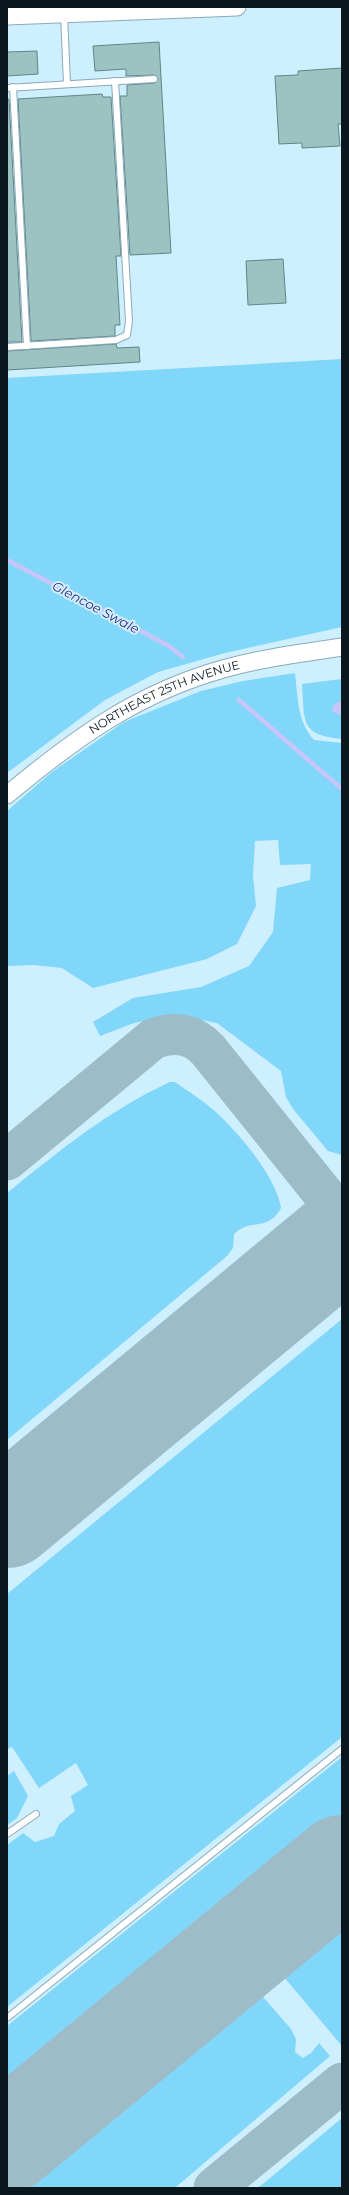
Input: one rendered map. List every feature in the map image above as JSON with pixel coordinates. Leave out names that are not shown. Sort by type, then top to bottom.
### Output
[{"type":"main road","points":[[7,16],[237,7]]},
{"type":"main road","name":"NORTHEAST 25TH AVENUE","points":[[7,795],[84,734],[122,711],[162,691],[224,668],[342,647]]},
{"type":"lane","points":[[64,13],[67,84]]},
{"type":"lane","points":[[27,346],[10,87],[154,79]]},
{"type":"lane","points":[[7,347],[116,340],[127,335],[129,321],[115,81]]},
{"type":"lane","points":[[7,2018],[342,1748]]},
{"type":"lane","points":[[7,1834],[36,1814]]},
{"type":"shaded area","points":[[342,359],[342,627],[225,653],[158,672],[105,700],[7,773],[7,378]]},
{"type":"shaded area","points":[[295,673],[299,709],[308,733],[314,740],[342,743],[342,1155],[328,1151],[293,1109],[286,1097],[281,1071],[217,1023],[174,1015],[134,1023],[100,1036],[93,1022],[133,998],[201,987],[249,966],[273,932],[277,888],[310,880],[311,864],[280,865],[278,840],[255,841],[253,875],[256,906],[237,944],[207,959],[93,988],[62,968],[34,965],[7,966],[7,811],[52,772],[124,722],[201,691],[243,681]]},
{"type":"shaded area","points":[[342,679],[342,739],[318,734],[311,730],[307,724],[303,708],[302,684]]},
{"type":"shaded area","points":[[338,702],[342,702],[342,715],[332,712],[333,706]]},
{"type":"shaded area","points":[[170,1082],[175,1082],[207,1104],[246,1144],[265,1170],[278,1196],[281,1208],[276,1216],[270,1220],[264,1223],[247,1226],[234,1234],[233,1248],[227,1256],[7,1440],[7,1193],[65,1147],[105,1118]]},
{"type":"shaded area","points":[[342,1319],[342,1737],[7,2007],[7,1845],[23,1833],[35,1842],[54,1836],[59,1824],[75,1811],[71,1796],[88,1785],[76,1763],[39,1788],[12,1747],[7,1749],[7,1594]]},
{"type":"shaded area","points":[[342,1757],[342,1822],[7,2099],[7,2026]]},
{"type":"shaded area","points":[[14,1771],[28,1796],[17,1818],[7,1825],[7,1776]]},
{"type":"shaded area","points":[[342,1907],[342,2046],[273,1964]]},
{"type":"shaded area","points":[[251,1983],[291,2029],[296,2039],[295,2052],[303,2058],[311,2053],[319,2043],[330,2056],[176,2187],[7,2188],[7,2184]]},
{"type":"shaded area","points":[[342,2118],[342,2188],[258,2188]]},
{"type":"building","points":[[159,42],[171,253],[130,255],[120,96],[127,96],[127,85],[155,83],[158,78],[154,75],[126,76],[126,69],[95,71],[93,46]]},
{"type":"building","points":[[37,51],[38,74],[7,76],[7,52]]},
{"type":"building","points":[[342,68],[342,124],[338,124],[340,146],[302,148],[302,143],[279,144],[275,76],[298,75],[298,71]]},
{"type":"building","points":[[102,94],[103,97],[111,97],[121,256],[116,256],[120,325],[115,325],[115,336],[31,341],[18,99]]},
{"type":"building","points":[[7,99],[9,99],[22,342],[7,342]]},
{"type":"building","points":[[283,259],[286,303],[248,305],[246,261]]},
{"type":"building","points":[[116,344],[117,348],[139,347],[140,362],[7,370],[7,351]]},
{"type":"waterway","name":"Glencoe Swale","points":[[7,560],[169,646],[183,657]]},
{"type":"waterway","name":"Glencoe Swale","points":[[239,700],[342,789]]},
{"type":"taxiway","points":[[7,1160],[153,1039],[175,1034],[182,1035],[196,1040],[208,1050],[342,1217]]},
{"type":"taxiway","points":[[214,2188],[342,2083]]},
{"type":"runway","points":[[7,1517],[342,1239]]},
{"type":"runway","points":[[7,2142],[342,1866]]}]
